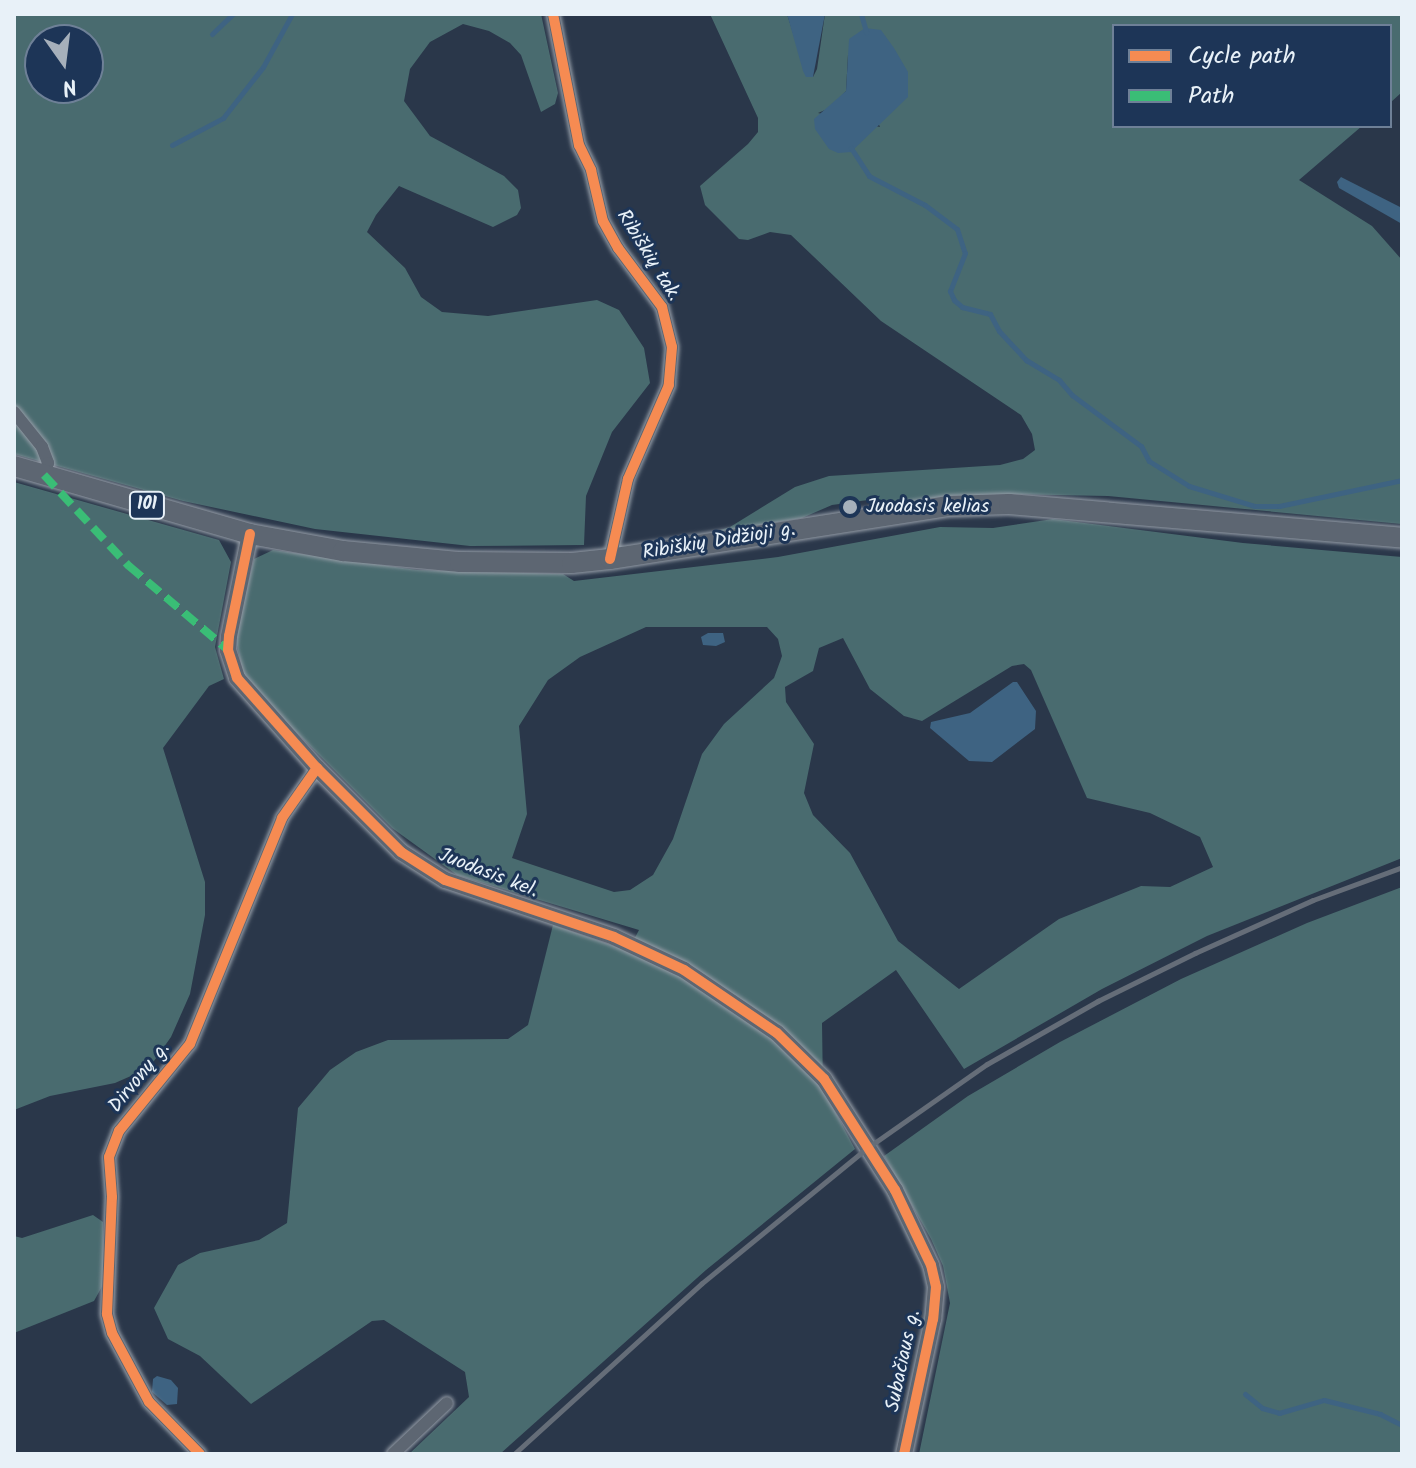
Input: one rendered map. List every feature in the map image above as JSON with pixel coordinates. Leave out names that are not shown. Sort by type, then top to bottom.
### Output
[{"type":"main road","name":"101","points":[[14,466],[44,475]]},
{"type":"main road","name":"Ribiškių Didžioji g.","points":[[44,475],[250,534],[343,551],[434,561],[572,563],[949,506],[1009,504],[1402,538]]},
{"type":"street","name":"Ribiškių tak.","points":[[553,14],[579,145],[591,170],[600,211],[618,248],[662,307],[672,347],[669,385],[628,479],[610,559]]},
{"type":"street","points":[[14,412],[42,447],[48,463],[44,475]]},
{"type":"street","name":"Juodasis kel.","points":[[250,534],[229,636],[231,664],[250,695],[317,768],[419,866],[476,892],[649,951],[733,1002],[804,1056],[824,1079],[867,1148]]},
{"type":"street","name":"Dirvonų g.","points":[[200,1454],[149,1402],[112,1333],[107,1314],[112,1197],[109,1157],[119,1131],[190,1044],[282,818],[317,768]]},
{"type":"street","name":"Subačiaus g.","points":[[867,1148],[926,1247],[936,1287],[904,1454]]},
{"type":"street","points":[[393,1454],[447,1403]]},
{"type":"green space","points":[[14,14],[541,14],[558,93],[555,104],[541,112],[521,55],[510,43],[489,31],[463,24],[430,42],[410,69],[404,101],[430,136],[504,176],[518,190],[521,208],[517,215],[493,227],[399,186],[367,232],[405,268],[421,297],[442,312],[488,316],[597,300],[619,310],[644,348],[650,383],[612,432],[586,496],[584,545],[470,546],[315,529],[183,501],[14,454]]},
{"type":"green space","points":[[710,14],[787,14],[807,77],[813,77],[817,69],[825,14],[1402,14],[1402,92],[1392,101],[1392,24],[1112,24],[1112,128],[1360,128],[1299,180],[1372,226],[1402,260],[1402,524],[1108,496],[1004,494],[899,504],[868,500],[832,505],[802,518],[710,533],[730,527],[795,487],[829,476],[1000,465],[1023,459],[1035,450],[1032,434],[1021,415],[881,321],[791,235],[770,232],[748,240],[739,239],[705,205],[700,186],[758,132],[758,118]],"holes":[[[848,55],[880,127],[818,113],[832,107],[846,91]]]},
{"type":"green space","points":[[14,482],[219,540],[231,562],[215,647],[224,679],[209,686],[163,748],[205,882],[205,915],[190,994],[171,1037],[149,1068],[115,1083],[50,1096],[14,1110]]},
{"type":"green space","points":[[1053,519],[1243,543],[1402,557],[1402,858],[1207,936],[1102,989],[964,1069],[896,970],[822,1023],[823,1089],[855,1149],[706,1270],[500,1454],[409,1454],[469,1397],[465,1372],[384,1320],[372,1321],[251,1404],[200,1356],[168,1339],[154,1308],[178,1265],[200,1253],[259,1240],[287,1223],[298,1108],[330,1070],[356,1052],[388,1040],[508,1039],[528,1025],[553,925],[628,951],[639,930],[457,875],[392,828],[264,700],[243,673],[237,630],[254,559],[273,550],[417,570],[563,574],[574,581],[778,557],[940,527],[993,528]],"holes":[[[646,627],[767,627],[778,639],[782,656],[774,678],[724,724],[702,754],[673,839],[653,875],[630,890],[614,892],[512,858],[527,814],[519,726],[548,680],[580,657]],[[843,638],[870,689],[904,716],[922,721],[1012,666],[1024,664],[1031,670],[1087,798],[1150,813],[1200,837],[1213,867],[1170,887],[1141,886],[1059,919],[959,989],[898,941],[850,853],[813,815],[804,793],[814,744],[786,702],[785,687],[813,671],[819,648]]]},
{"type":"green space","points":[[1402,887],[1402,1454],[919,1454],[950,1303],[943,1266],[931,1239],[884,1156],[968,1096],[1060,1042],[1181,979],[1307,923]]},
{"type":"green space","points":[[93,1215],[103,1222],[104,1283],[94,1301],[14,1333],[14,1236],[22,1238]]},
{"type":"water","points":[[787,14],[825,14],[813,77],[806,77],[803,71]]},
{"type":"water","points":[[865,28],[881,30],[894,48],[908,72],[908,97],[851,152],[838,153],[829,149],[815,129],[814,119],[846,91],[849,39]]},
{"type":"water","points":[[1341,177],[1402,208],[1402,224],[1339,188],[1337,182]]},
{"type":"water","points":[[708,633],[723,633],[725,642],[716,646],[703,645],[701,637]]},
{"type":"water","points":[[1017,682],[1036,711],[1035,729],[992,762],[969,761],[930,728],[931,722],[970,713]]},
{"type":"water","points":[[157,1376],[171,1380],[178,1388],[177,1404],[167,1405],[152,1392],[153,1379]]},
{"type":"waterway","points":[[212,34],[233,14]]},
{"type":"waterway","points":[[172,145],[223,118],[263,67],[292,14]]},
{"type":"waterway","points":[[861,14],[866,32]]},
{"type":"waterway","points":[[851,148],[869,176],[925,205],[957,229],[965,253],[950,291],[954,300],[962,307],[990,314],[999,331],[1026,360],[1059,380],[1072,395],[1141,446],[1149,461],[1189,486],[1255,506],[1279,506],[1402,480]]},
{"type":"waterway","points":[[1245,1394],[1262,1408],[1279,1413],[1324,1400],[1380,1414],[1402,1425]]},
{"type":"railway","points":[[514,1454],[702,1283],[867,1148],[987,1064],[1098,1001],[1195,953],[1313,900],[1402,867]]},
{"type":"marked path","points":[[44,475],[129,566],[228,650]]},
{"type":"cycle path","points":[[553,14],[579,145],[591,170],[603,221],[618,248],[662,307],[672,347],[669,385],[628,479],[610,559]]},
{"type":"cycle path","points":[[250,534],[229,636],[228,650],[237,678],[317,768],[401,852],[445,880],[614,937],[684,970],[777,1033],[824,1079],[895,1190],[931,1265],[936,1287],[933,1319],[904,1454]]},
{"type":"cycle path","points":[[200,1454],[149,1402],[112,1333],[107,1314],[112,1197],[109,1157],[119,1131],[190,1044],[282,818],[317,768]]},
{"type":"place","name":"Juodasis kelias","points":[[850,507]]}]
